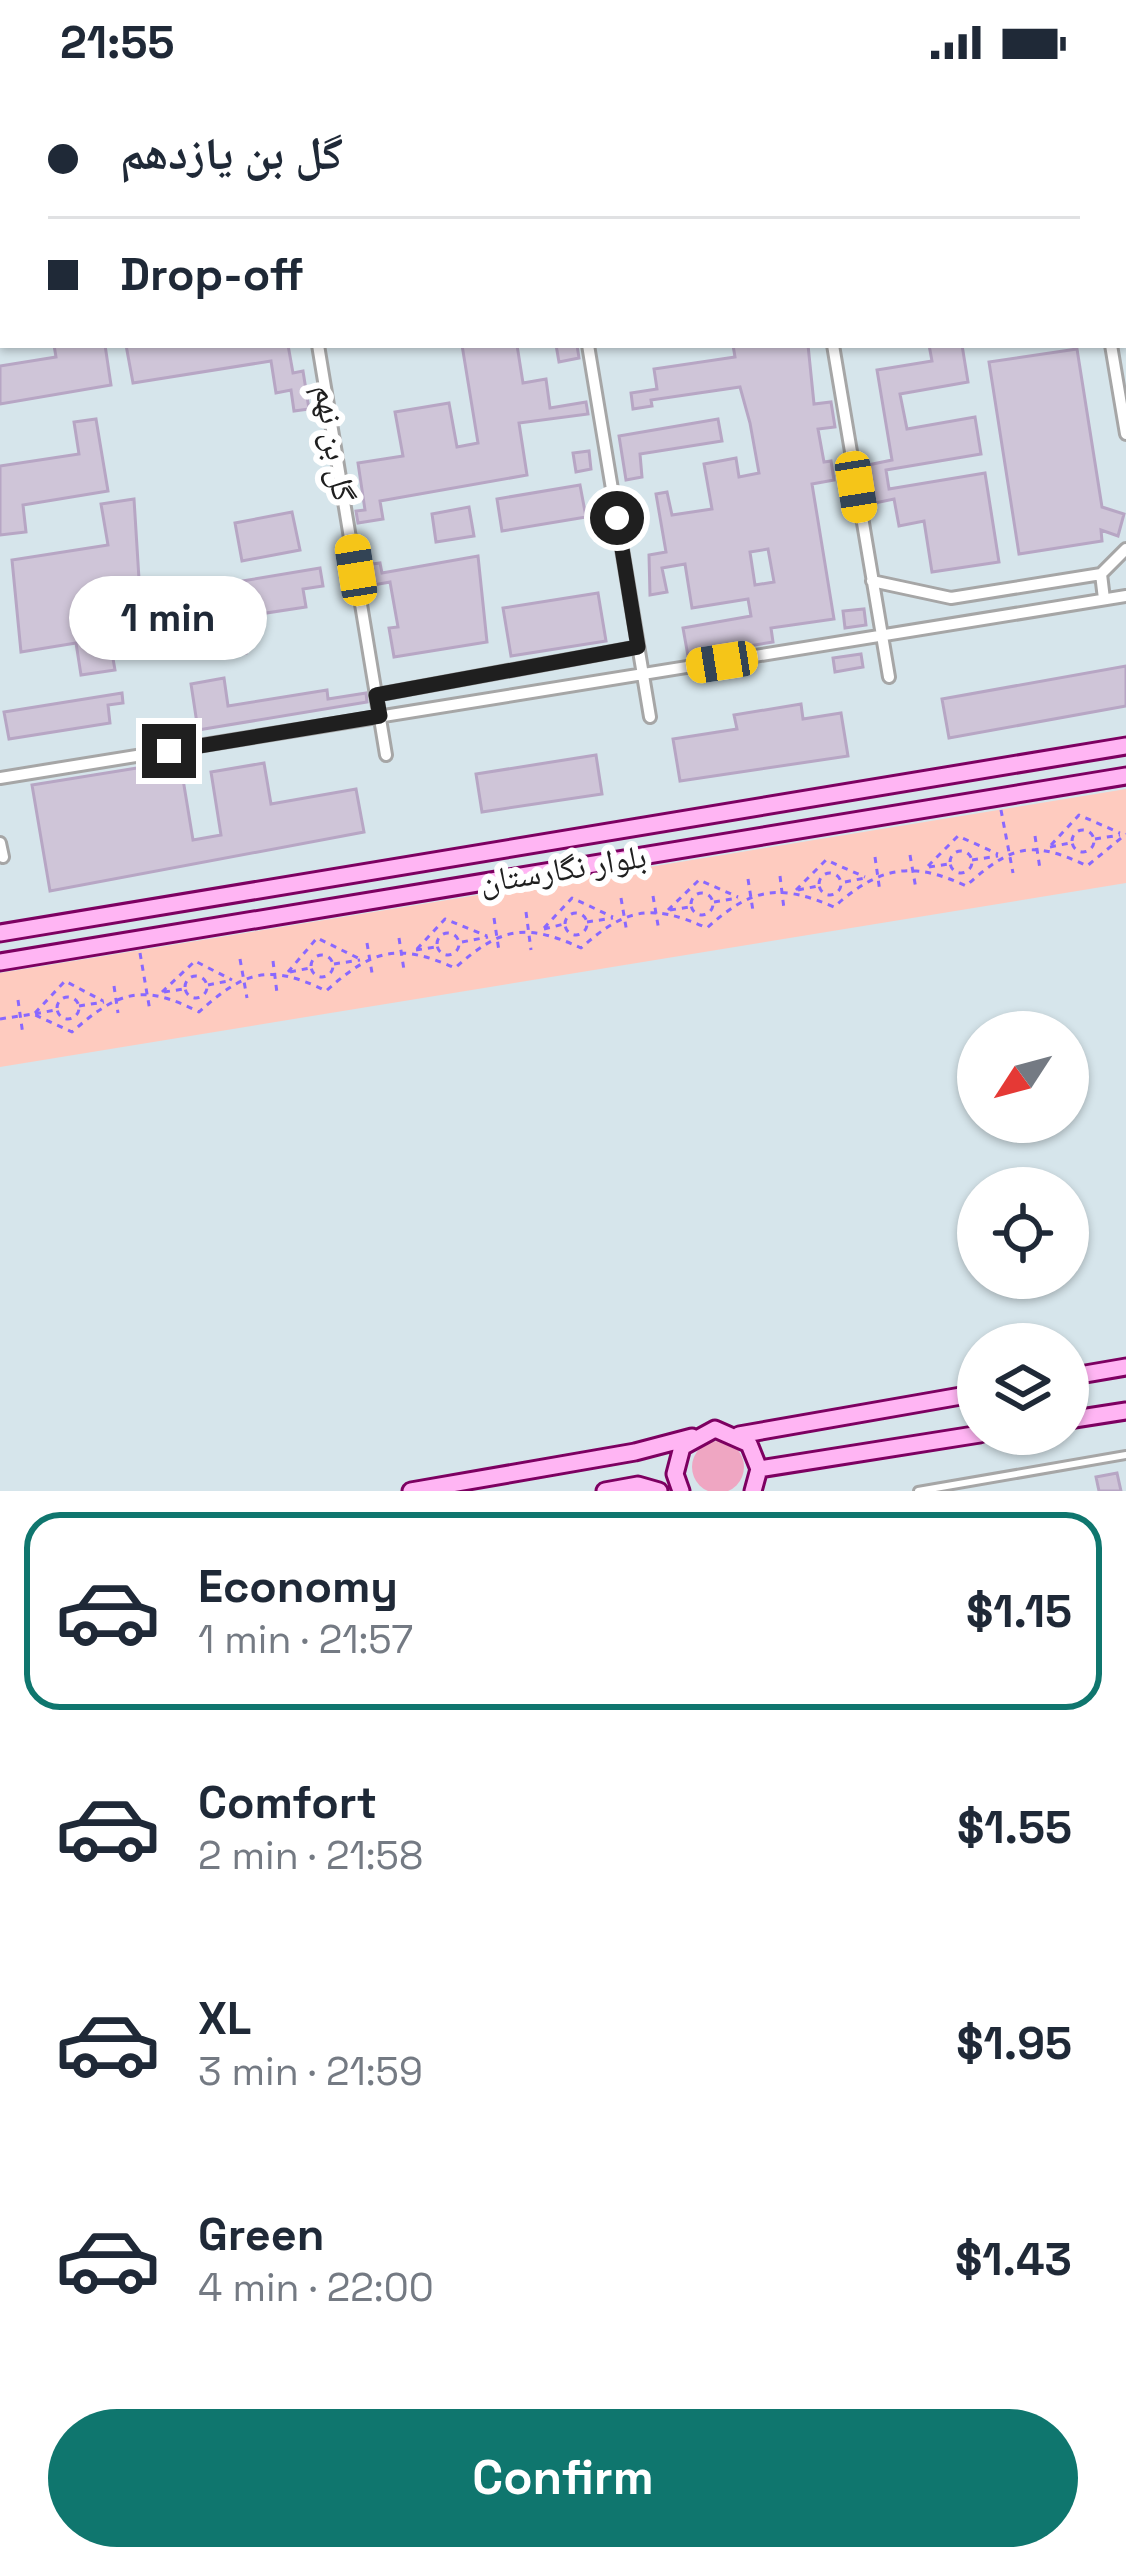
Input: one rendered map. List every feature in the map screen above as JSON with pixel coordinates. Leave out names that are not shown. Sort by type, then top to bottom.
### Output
[{"type":"street","name":"گل بن نهم","points":[[318,348],[386,754]]},
{"type":"street","points":[[588,348],[650,717]]},
{"type":"street","points":[[833,348],[889,677]]},
{"type":"street","points":[[1112,348],[1126,434]]},
{"type":"street","points":[[872,581],[951,598],[1100,574],[1126,549]]},
{"type":"street","points":[[1100,574],[1105,599]]},
{"type":"street","points":[[0,778],[1126,596]]},
{"type":"street","points":[[376,695],[638,647]]},
{"type":"street","name":"بلوار نگارستان","points":[[0,933],[1126,746]]},
{"type":"street","name":"بلوار نگارستان","points":[[0,962],[1126,776]]},
{"type":"street","points":[[0,843],[2,857]]},
{"type":"street","points":[[1089,1373],[1126,1367]]},
{"type":"street","points":[[411,1491],[635,1452],[715,1429],[739,1435],[957,1397]]},
{"type":"street","points":[[1089,1417],[1126,1411]]},
{"type":"street","points":[[739,1435],[749,1444],[757,1484],[957,1439]]},
{"type":"street","points":[[681,1491],[677,1460],[692,1437]]},
{"type":"street","points":[[605,1491],[638,1485],[658,1491]]},
{"type":"lane","points":[[919,1491],[1126,1455]]},
{"type":"path","points":[[999,797],[1013,873]]},
{"type":"path","points":[[1049,847],[1079,814],[1124,834]]},
{"type":"path","points":[[819,886],[826,874],[841,882],[950,864],[962,873],[972,860],[1072,843],[1080,830],[1095,839],[1124,834]]},
{"type":"path","points":[[1049,847],[1087,866],[1124,834]]},
{"type":"path","points":[[927,868],[958,836],[1000,855]]},
{"type":"path","points":[[1035,836],[1040,869]]},
{"type":"path","points":[[1072,843],[1084,853],[1095,839]]},
{"type":"path","points":[[950,864],[958,851],[972,860]]},
{"type":"path","points":[[910,855],[916,889]]},
{"type":"path","points":[[927,868],[965,886],[1000,855]]},
{"type":"path","points":[[875,857],[880,892]]},
{"type":"path","points":[[796,890],[826,860],[867,878]]},
{"type":"path","points":[[780,876],[784,909]]},
{"type":"path","points":[[796,890],[834,907],[867,878]]},
{"type":"path","points":[[748,879],[752,911]]},
{"type":"path","points":[[668,910],[699,880],[740,898]]},
{"type":"path","points":[[438,946],[445,933],[459,942],[542,930],[565,924],[573,913],[587,922],[692,906],[703,915],[714,902],[819,886],[833,896],[841,882]]},
{"type":"path","points":[[692,906],[700,892],[714,902]]},
{"type":"path","points":[[653,896],[659,931]]},
{"type":"path","points":[[542,930],[572,898],[615,918]]},
{"type":"path","points":[[621,898],[627,933]]},
{"type":"path","points":[[668,910],[706,928],[740,898]]},
{"type":"path","points":[[526,912],[531,950]]},
{"type":"path","points":[[494,918],[499,951]]},
{"type":"path","points":[[542,930],[581,948],[615,918]]},
{"type":"path","points":[[416,950],[445,919],[489,937]]},
{"type":"path","points":[[565,924],[578,935],[587,922]]},
{"type":"path","points":[[416,950],[455,968],[489,937]]},
{"type":"path","points":[[288,972],[317,938],[362,959]]},
{"type":"path","points":[[399,938],[404,970]]},
{"type":"path","points":[[138,939],[150,1012]]},
{"type":"path","points":[[311,968],[322,978],[333,964],[438,946],[451,954],[459,942]]},
{"type":"path","points":[[367,943],[372,973]]},
{"type":"path","points":[[0,1019],[57,1010],[66,997],[79,1006],[185,988],[192,976],[206,985],[311,968],[321,955],[333,964]]},
{"type":"path","points":[[240,959],[247,998]]},
{"type":"path","points":[[288,972],[326,991],[362,959]]},
{"type":"path","points":[[162,993],[195,961],[233,981]]},
{"type":"path","points":[[273,961],[277,993]]},
{"type":"path","points":[[34,1014],[65,981],[106,1002]]},
{"type":"path","points":[[162,993],[199,1012],[233,981]]},
{"type":"path","points":[[185,988],[196,998],[206,985]]},
{"type":"path","points":[[114,986],[118,1013]]},
{"type":"path","points":[[18,1000],[23,1035]]},
{"type":"path","points":[[34,1014],[72,1032],[106,1002]]},
{"type":"path","points":[[57,1010],[69,1019],[79,1006]]},
{"type":"shaded area","points":[[0,348],[1126,348],[1126,1491],[0,1491]]},
{"type":"shaded area","points":[[1126,789],[1126,883],[0,1067],[0,973]]},
{"type":"shaded area","points":[[708,1443],[728,1443],[742,1457],[742,1477],[728,1491],[708,1491],[694,1477],[694,1457]]},
{"type":"building","points":[[54,348],[105,348],[111,385],[0,404],[0,366],[56,357]]},
{"type":"building","points":[[127,348],[289,348],[293,373],[303,371],[309,409],[294,411],[291,390],[276,393],[271,361],[133,383]]},
{"type":"building","points":[[462,348],[517,348],[523,383],[546,379],[550,408],[586,402],[588,414],[519,423],[527,475],[380,501],[383,519],[358,523],[356,511],[365,510],[358,463],[403,456],[395,412],[449,403],[457,447],[478,443]]},
{"type":"building","points":[[557,348],[577,348],[579,358],[559,362]]},
{"type":"building","points":[[734,348],[808,348],[814,404],[831,402],[835,427],[818,429],[824,462],[831,461],[834,480],[812,484],[834,619],[771,628],[773,642],[688,656],[683,628],[751,616],[748,599],[692,608],[685,564],[662,568],[667,592],[650,595],[649,555],[666,552],[656,494],[667,492],[672,515],[712,509],[704,464],[736,458],[739,477],[759,473],[740,387],[651,400],[652,406],[633,409],[631,393],[657,389],[654,369],[735,357]],"holes":[[[768,549],[774,582],[755,585],[750,552]]]},
{"type":"building","points":[[930,348],[962,348],[968,382],[900,394],[907,429],[975,417],[981,454],[886,470],[889,489],[985,473],[999,562],[932,572],[924,521],[899,526],[894,499],[875,503],[868,465],[892,460],[877,370],[932,361]]},
{"type":"building","points":[[1077,349],[1102,507],[1124,514],[1118,536],[1101,530],[1102,541],[1019,554],[989,362]]},
{"type":"building","points":[[96,419],[108,491],[23,505],[26,532],[0,535],[0,466],[79,454],[74,422]]},
{"type":"building","points":[[718,419],[722,441],[640,454],[642,477],[626,480],[619,436]]},
{"type":"building","points":[[589,451],[591,469],[576,472],[573,453]]},
{"type":"building","points":[[580,485],[586,517],[502,531],[497,499]]},
{"type":"building","points":[[134,499],[139,579],[100,585],[115,670],[81,675],[76,643],[21,652],[12,560],[108,545],[101,504]]},
{"type":"building","points":[[469,507],[474,536],[436,542],[432,514]]},
{"type":"building","points":[[292,512],[300,550],[242,561],[235,523]]},
{"type":"building","points":[[478,556],[487,642],[394,657],[389,628],[398,627],[390,582],[368,586],[365,565],[380,563],[382,573]]},
{"type":"building","points":[[320,568],[323,586],[303,589],[306,607],[240,617],[246,653],[212,658],[200,588]]},
{"type":"building","points":[[598,593],[606,641],[511,656],[503,608]]},
{"type":"building","points":[[864,609],[866,625],[845,628],[843,611]]},
{"type":"building","points":[[861,654],[863,667],[835,672],[833,658]]},
{"type":"building","points":[[1126,666],[1126,706],[949,738],[942,699]]},
{"type":"building","points":[[224,678],[228,706],[327,690],[328,699],[366,693],[367,702],[198,730],[191,684]]},
{"type":"building","points":[[122,693],[123,703],[108,705],[110,723],[9,739],[4,712]]},
{"type":"building","points":[[801,704],[803,719],[841,713],[848,756],[680,781],[673,739],[737,729],[734,715]]},
{"type":"building","points":[[596,755],[602,794],[482,812],[476,774]]},
{"type":"building","points":[[180,761],[193,840],[221,835],[211,772],[264,763],[271,804],[356,789],[364,832],[50,891],[32,785]]},
{"type":"building","points":[[1117,1473],[1121,1491],[1099,1491],[1096,1477]]},
{"type":"route","points":[[169,751],[380,716],[376,695],[638,647],[617,518]]}]
